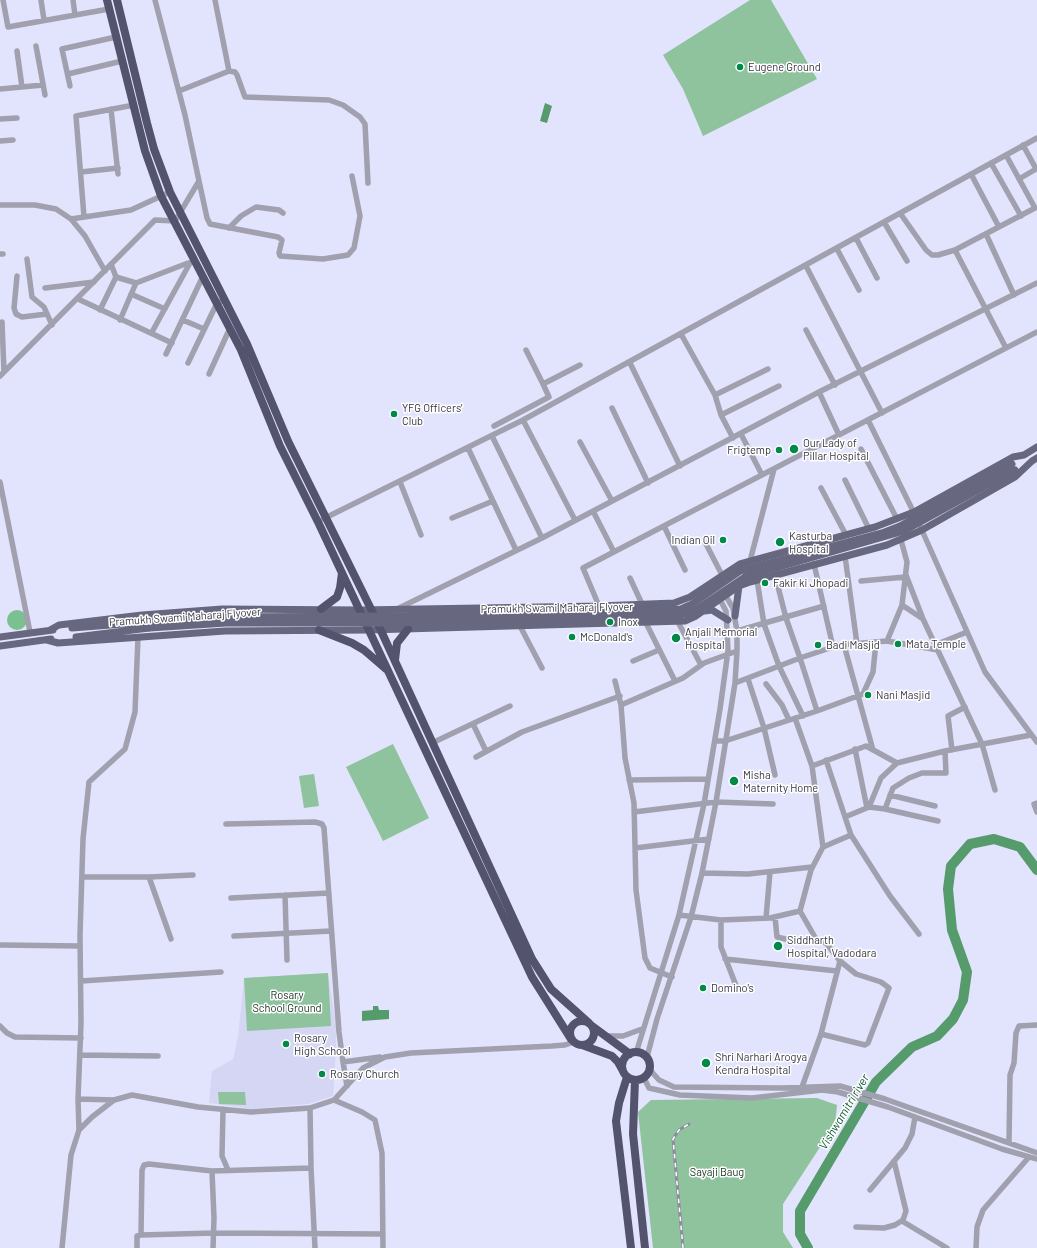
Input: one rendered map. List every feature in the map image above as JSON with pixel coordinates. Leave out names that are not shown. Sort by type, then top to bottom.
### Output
[{"type":"highway","points":[[107,0],[146,151],[161,196],[175,221],[192,262],[203,276],[230,328],[258,388],[280,446],[370,630],[532,977],[575,1042],[612,1056],[618,1062],[625,1075],[635,1080],[644,1078],[651,1066],[647,1057],[633,1053],[605,1036],[551,989],[539,973],[371,609],[288,442],[247,344],[170,192],[154,149],[117,0]]},
{"type":"highway","points":[[321,609],[337,597],[342,573]]},
{"type":"highway","points":[[395,662],[397,643],[408,629]]},
{"type":"highway","points":[[319,630],[352,643],[364,650],[389,672]]},
{"type":"highway","points":[[575,1042],[570,1031],[574,1024],[581,1021],[590,1024]]},
{"type":"highway","points":[[575,1042],[588,1043],[593,1037],[590,1024]]},
{"type":"highway","points":[[630,1248],[616,1121],[625,1075],[622,1065],[626,1057],[633,1053]]},
{"type":"highway","points":[[635,1080],[633,1134],[645,1248]]},
{"type":"main road","points":[[0,637],[50,630],[59,625],[142,615],[222,609],[360,610],[599,606],[682,601],[736,566],[869,529],[914,512],[1013,457],[1024,455],[1037,447]]},
{"type":"main road","name":"Pramukh Swami Maharaj Flyover","points":[[47,640],[149,628],[226,624],[400,622],[681,615],[696,610],[744,577],[904,531],[1013,467],[1024,455]]},
{"type":"main road","points":[[0,646],[47,640],[58,643],[225,631],[380,630],[678,622],[696,616],[738,586],[901,540],[922,530],[1015,477],[1034,459]]},
{"type":"main road","name":"Pramukh Swami Maharaj Flyover","points":[[50,630],[226,617],[393,616],[681,609],[692,604],[740,572],[882,533],[900,526],[1013,467],[1034,459]]},
{"type":"main road","points":[[735,616],[738,586]]},
{"type":"main road","points":[[704,611],[712,610],[728,620]]},
{"type":"street","points":[[3,0],[8,27],[109,9]]},
{"type":"street","points":[[41,0],[44,20]]},
{"type":"street","points":[[73,0],[75,15]]},
{"type":"street","points":[[155,0],[179,91],[208,222],[213,226],[281,238],[282,242],[279,253],[280,256],[323,259],[348,255],[354,248],[360,219],[352,176]]},
{"type":"street","points":[[215,0],[229,72]]},
{"type":"street","points":[[70,86],[62,49],[116,37]]},
{"type":"street","points":[[36,46],[45,94]]},
{"type":"street","points":[[17,51],[22,87]]},
{"type":"street","points":[[68,74],[122,61]]},
{"type":"street","points":[[179,91],[229,72],[235,72],[238,75],[245,96],[335,101],[360,117],[366,124],[368,183]]},
{"type":"street","points":[[0,89],[43,85]]},
{"type":"street","points":[[84,217],[76,116],[134,105]]},
{"type":"street","points":[[81,172],[118,171],[111,109]]},
{"type":"street","points":[[0,119],[17,118]]},
{"type":"street","points":[[318,522],[524,420],[552,403],[630,363],[1037,138]]},
{"type":"street","points":[[0,141],[12,140]]},
{"type":"street","points":[[1019,178],[1036,169],[1023,145]]},
{"type":"street","points":[[900,213],[926,250],[932,255],[938,255],[955,250],[1021,216],[1035,208],[1006,155]]},
{"type":"street","points":[[991,163],[1021,216]]},
{"type":"street","points":[[971,174],[999,227]]},
{"type":"street","points":[[2,374],[155,220],[175,221],[199,181]]},
{"type":"street","points":[[71,219],[131,210],[170,192]]},
{"type":"street","points":[[0,205],[35,205],[56,209],[71,219],[85,236],[105,271]]},
{"type":"street","points":[[229,228],[241,216],[256,207],[279,210],[283,213]]},
{"type":"street","points":[[884,222],[907,261]]},
{"type":"street","points":[[986,234],[1014,295]]},
{"type":"street","points":[[856,238],[877,278]]},
{"type":"street","points":[[837,248],[859,290]]},
{"type":"street","points":[[955,250],[1006,348]]},
{"type":"street","points":[[27,259],[32,297],[42,304],[52,325]]},
{"type":"street","points":[[116,277],[136,283],[192,262]]},
{"type":"street","points":[[152,332],[192,262]]},
{"type":"street","points":[[100,310],[116,277],[112,264]]},
{"type":"street","points":[[806,266],[882,413]]},
{"type":"street","points":[[17,276],[14,308],[16,314],[22,317],[47,314]]},
{"type":"street","points":[[166,354],[203,276]]},
{"type":"street","points":[[46,288],[94,282]]},
{"type":"street","points":[[120,320],[136,283]]},
{"type":"street","points":[[396,609],[542,538],[819,392],[1037,283]]},
{"type":"street","points":[[131,294],[165,309]]},
{"type":"street","points":[[78,299],[120,320],[152,332],[172,343]]},
{"type":"street","points":[[188,363],[217,303],[225,299]]},
{"type":"street","points":[[183,320],[204,329]]},
{"type":"street","points":[[2,322],[2,374]]},
{"type":"street","points":[[209,374],[230,328]]},
{"type":"street","points":[[806,330],[835,385]]},
{"type":"street","points":[[599,606],[583,568],[1037,332]]},
{"type":"street","points":[[681,334],[715,395],[722,415],[733,438]]},
{"type":"street","points":[[494,426],[549,396],[526,350]]},
{"type":"street","points":[[630,363],[680,466]]},
{"type":"street","points":[[543,384],[580,365]]},
{"type":"street","points":[[715,395],[768,369]]},
{"type":"street","points":[[722,415],[779,386]]},
{"type":"street","points":[[819,392],[840,435]]},
{"type":"street","points":[[612,408],[648,483]]},
{"type":"street","points":[[524,420],[575,520]]},
{"type":"street","points":[[868,420],[914,512],[985,672],[1037,742]]},
{"type":"street","points":[[741,434],[762,475]]},
{"type":"street","points":[[492,436],[542,538]]},
{"type":"street","points":[[580,442],[612,501]]},
{"type":"street","points":[[468,448],[516,550]]},
{"type":"street","points":[[861,449],[897,519]]},
{"type":"street","points":[[750,561],[769,493],[774,469]]},
{"type":"street","points":[[846,480],[869,529]]},
{"type":"street","points":[[0,482],[30,632]]},
{"type":"street","points":[[400,482],[421,535]]},
{"type":"street","points":[[821,488],[846,535]]},
{"type":"street","points":[[452,518],[493,501]]},
{"type":"street","points":[[593,511],[614,552]]},
{"type":"street","points":[[664,526],[685,570]]},
{"type":"street","points":[[887,641],[902,605],[907,562],[901,540]]},
{"type":"street","points":[[705,542],[722,575]]},
{"type":"street","points":[[845,556],[857,644]]},
{"type":"street","points":[[814,564],[833,647]]},
{"type":"street","points":[[776,575],[786,618],[817,711]]},
{"type":"street","points":[[861,581],[905,575]]},
{"type":"street","points":[[905,575],[936,648],[982,744],[995,790]]},
{"type":"street","points":[[630,578],[642,604]]},
{"type":"street","points":[[757,580],[764,624],[779,666],[802,716]]},
{"type":"street","points":[[647,1057],[657,1019],[691,917],[702,873],[716,802],[735,683],[737,631],[735,616],[733,608],[712,582]]},
{"type":"street","points":[[633,1053],[662,973],[697,840],[715,741],[727,654],[728,620],[723,597]]},
{"type":"street","points":[[902,605],[924,621]]},
{"type":"street","points":[[737,631],[824,606]]},
{"type":"street","points":[[678,622],[701,665]]},
{"type":"street","points":[[646,623],[675,681]]},
{"type":"street","points":[[520,626],[542,668]]},
{"type":"street","points":[[735,683],[833,647],[887,641],[936,648],[967,632]]},
{"type":"street","points":[[62,1248],[68,1174],[71,1155],[79,1130],[78,1100],[81,1038],[80,946],[83,839],[89,782],[125,749],[135,712],[138,637]]},
{"type":"street","points":[[715,741],[725,741],[817,711],[863,694],[873,672],[876,642]]},
{"type":"street","points":[[844,645],[873,750]]},
{"type":"street","points":[[633,661],[659,650]]},
{"type":"street","points":[[621,705],[675,681],[701,665],[737,651]]},
{"type":"street","points":[[748,679],[764,728],[775,775]]},
{"type":"street","points":[[615,681],[620,696],[625,758],[634,812],[636,890],[646,963],[650,968],[672,977]]},
{"type":"street","points":[[766,684],[782,705],[789,720]]},
{"type":"street","points":[[476,757],[522,732],[620,696]]},
{"type":"street","points":[[432,743],[510,706]]},
{"type":"street","points":[[952,750],[948,716],[965,707]]},
{"type":"street","points":[[795,718],[812,766],[823,847],[812,867],[800,910],[816,938],[826,943],[840,961],[856,974],[881,982],[889,988],[868,1043],[865,1045],[821,1034]]},
{"type":"street","points":[[473,724],[486,751]]},
{"type":"street","points":[[868,808],[882,778],[897,763],[946,751],[1030,734]]},
{"type":"street","points":[[812,766],[866,746],[897,763]]},
{"type":"street","points":[[855,750],[868,808]]},
{"type":"street","points":[[885,809],[893,788],[922,773],[946,773],[946,751]]},
{"type":"street","points":[[826,760],[851,835],[890,896],[918,934]]},
{"type":"street","points":[[629,780],[708,779]]},
{"type":"street","points":[[890,795],[936,806]]},
{"type":"street","points":[[634,812],[716,802],[773,804]]},
{"type":"street","points":[[1037,803],[1034,804],[1037,812]]},
{"type":"street","points":[[844,817],[868,808],[885,809],[938,821]]},
{"type":"street","points":[[226,824],[315,822],[322,824],[326,832],[331,931],[339,1032],[347,1086]]},
{"type":"street","points":[[823,847],[851,835]]},
{"type":"street","points":[[635,848],[709,839]]},
{"type":"street","points":[[702,873],[748,874],[812,867]]},
{"type":"street","points":[[766,918],[770,872]]},
{"type":"street","points":[[82,877],[149,877],[193,875]]},
{"type":"street","points":[[149,877],[171,939]]},
{"type":"street","points":[[232,898],[329,893]]},
{"type":"street","points":[[285,895],[286,960]]},
{"type":"street","points":[[678,915],[722,920],[775,917],[800,910]]},
{"type":"street","points":[[775,917],[777,937],[798,942],[816,938]]},
{"type":"street","points":[[722,920],[722,947],[725,959],[737,988]]},
{"type":"street","points":[[234,936],[331,931]]},
{"type":"street","points":[[0,945],[80,946]]},
{"type":"street","points":[[725,959],[775,963],[837,971]]},
{"type":"street","points":[[802,1087],[821,1034],[840,961]]},
{"type":"street","points":[[81,981],[221,972]]},
{"type":"street","points":[[1009,1143],[1010,1075],[1014,1063],[1016,1033],[1020,1026],[1037,1025]]},
{"type":"street","points":[[0,1026],[7,1033],[15,1037],[81,1038]]},
{"type":"street","points":[[605,1036],[623,1036],[642,1029]]},
{"type":"street","points":[[343,1062],[411,1053],[552,1046],[565,1045],[575,1042]]},
{"type":"street","points":[[80,1055],[158,1056]]},
{"type":"street","points":[[78,1100],[114,1100],[132,1095],[198,1108],[223,1110],[252,1112],[310,1108],[334,1100],[363,1068],[385,1057]]},
{"type":"street","points":[[650,1070],[666,1084],[674,1086],[802,1087],[839,1089],[886,1099],[1037,1153]]},
{"type":"street","points":[[644,1078],[649,1088],[680,1095],[752,1098],[839,1089],[1037,1159]]},
{"type":"street","points":[[79,1130],[92,1117],[114,1100]]},
{"type":"street","points":[[334,1100],[362,1112],[375,1120],[382,1153],[383,1248]]},
{"type":"street","points":[[310,1108],[315,1248]]},
{"type":"street","points":[[223,1110],[222,1156],[228,1170]]},
{"type":"street","points":[[870,1190],[910,1140],[915,1117]]},
{"type":"street","points":[[976,1248],[977,1226],[983,1210],[1029,1157]]},
{"type":"street","points":[[856,1227],[884,1228],[902,1221],[906,1211],[894,1161]]},
{"type":"street","points":[[142,1235],[142,1170],[144,1165],[149,1164],[212,1171],[311,1168]]},
{"type":"street","points":[[212,1171],[213,1248]]},
{"type":"street","points":[[902,1221],[947,1248]]},
{"type":"street","points":[[137,1248],[137,1236],[142,1235],[214,1233],[382,1234]]},
{"type":"shaded area","points":[[545,103],[552,106],[547,123],[540,121]]},
{"type":"shaded area","points":[[17,610],[24,613],[27,620],[24,627],[17,630],[10,627],[7,620],[10,613]]},
{"type":"shaded area","name":"Rosary High School","points":[[328,973],[336,1025],[333,1096],[308,1104],[252,1109],[209,1103],[212,1071],[233,1059],[238,1037],[244,978]]},
{"type":"shaded area","points":[[373,1006],[378,1006],[379,1010],[389,1010],[389,1019],[362,1021],[362,1011],[373,1010]]},
{"type":"green space","name":"Eugene Ground","points":[[750,0],[771,0],[817,79],[703,136],[683,89],[663,55]]},
{"type":"green space","points":[[393,744],[429,818],[383,841],[346,767]]},
{"type":"green space","points":[[314,774],[319,806],[304,808],[299,776]]},
{"type":"green space","name":"Rosary School Ground","points":[[328,973],[331,1026],[247,1031],[244,978]]},
{"type":"green space","points":[[218,1092],[245,1092],[246,1105],[219,1104]]},
{"type":"green space","name":"Sayaji Baug","points":[[817,1098],[837,1105],[835,1124],[783,1204],[783,1232],[793,1248],[653,1248],[638,1112],[651,1100]]},
{"type":"waterway","name":"Vishwamitri river","points":[[808,1248],[800,1234],[800,1211],[876,1082],[912,1047],[937,1036],[953,1019],[963,1000],[967,972],[952,930],[948,889],[951,866],[970,844],[994,839],[1020,847],[1037,870]]},
{"type":"railway","points":[[683,1248],[673,1139],[679,1130],[689,1124]]},
{"type":"place","name":"Eugene Ground","points":[[740,67]]},
{"type":"place","name":"YFG Officers' Club","points":[[394,414]]},
{"type":"place","name":"Our Lady of Pillar Hospital","points":[[794,449]]},
{"type":"place","name":"Frigtemp","points":[[779,450]]},
{"type":"place","name":"Indian Oil","points":[[723,540]]},
{"type":"place","name":"Kasturba Hospital","points":[[780,542]]},
{"type":"place","name":"Fakir ki Jhopadi","points":[[765,583]]},
{"type":"place","name":"Inox","points":[[610,622]]},
{"type":"place","name":"McDonald's","points":[[572,637]]},
{"type":"place","name":"Anjali Memorial Hospital","points":[[676,638]]},
{"type":"place","name":"Mata Temple","points":[[898,644]]},
{"type":"place","name":"Badi Masjid","points":[[818,645]]},
{"type":"place","name":"Nani Masjid","points":[[868,695]]},
{"type":"place","name":"Misha Maternity Home","points":[[734,781]]},
{"type":"place","name":"Siddharth Hospital, Vadodara","points":[[778,946]]},
{"type":"place","name":"Domino's","points":[[703,988]]},
{"type":"place","name":"Rosary High School","points":[[286,1044]]},
{"type":"place","name":"Shri Narhari Arogya Kendra Hospital","points":[[706,1063]]},
{"type":"place","name":"Rosary Church","points":[[322,1074]]}]
